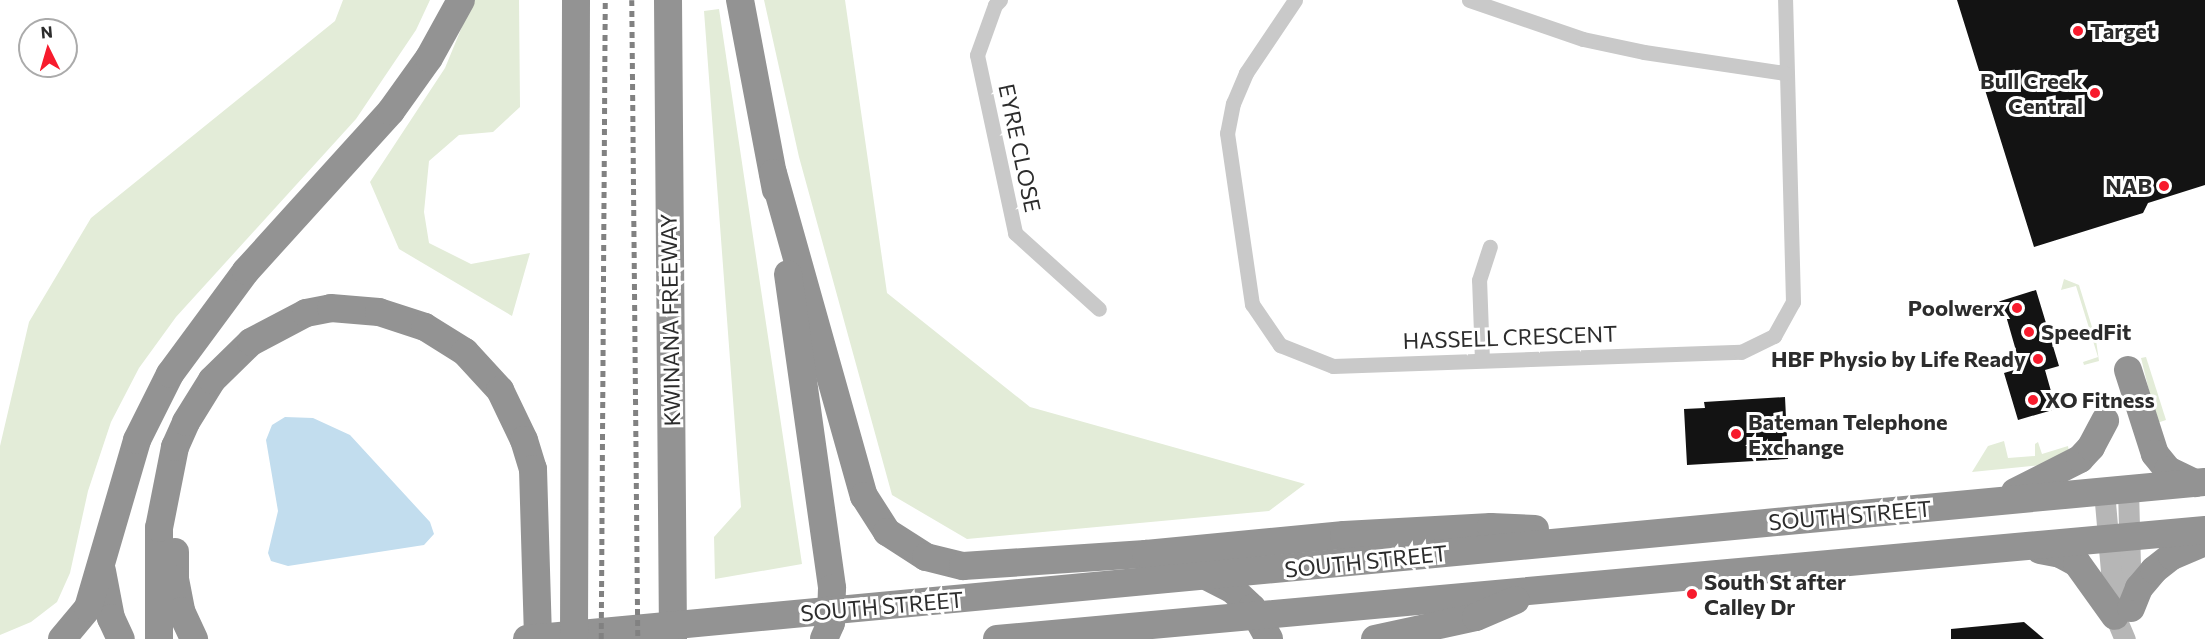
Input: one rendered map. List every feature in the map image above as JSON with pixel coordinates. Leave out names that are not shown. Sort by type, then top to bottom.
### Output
[{"type":"highway","points":[[62,639],[88,608],[137,440],[170,374],[246,271],[385,119],[429,58],[461,0]]},
{"type":"highway","points":[[574,639],[576,0]]},
{"type":"highway","name":"KWINANA FREEWAY","points":[[668,0],[673,639]]},
{"type":"highway","points":[[740,0],[773,173],[833,611],[824,639]]},
{"type":"highway","points":[[773,173],[864,496],[887,532],[926,557],[963,566],[1491,527],[1644,533]]},
{"type":"highway","points":[[159,639],[159,528],[175,447],[198,402],[212,380],[251,342],[306,313],[331,308],[379,312],[403,318],[446,338],[484,370],[500,390],[524,440],[533,469],[538,639]]},
{"type":"highway","points":[[2128,370],[2155,454],[2168,470],[2200,483]]},
{"type":"highway","points":[[194,639],[182,612],[175,579],[176,532],[183,463],[198,402]]},
{"type":"highway","points":[[1991,502],[2059,472],[2080,459],[2091,447],[2105,421]]},
{"type":"highway","name":"SOUTH STREET","points":[[527,639],[1208,577],[1644,533],[2200,483]]},
{"type":"highway","points":[[1775,522],[1766,534],[1765,548],[1783,567]]},
{"type":"highway","name":"SOUTH STREET","points":[[997,639],[1264,628],[1546,588],[2205,530]]},
{"type":"highway","points":[[2020,546],[2060,554],[2077,563],[2125,626],[2154,570],[2172,556],[2205,542]]},
{"type":"highway","points":[[102,566],[111,618],[121,639]]},
{"type":"highway","points":[[1208,577],[1233,590],[1264,628]]},
{"type":"highway","points":[[1375,639],[1476,616],[1546,588]]},
{"type":"main road","points":[[2116,490],[2125,626]]},
{"type":"street","name":"HASSELL CRESCENT","points":[[1295,0],[1246,74],[1233,103],[1227,133],[1252,304],[1280,345],[1333,366],[1741,352],[1774,336],[1792,302],[1784,73],[1785,0]]},
{"type":"street","points":[[1468,0],[1583,39],[1644,52],[1784,73]]},
{"type":"street","name":"EYRE CLOSE","points":[[995,2],[977,55],[1015,233],[1099,309]]},
{"type":"street","points":[[1482,360],[1479,280],[1490,247]]},
{"type":"green space","points":[[343,0],[430,0],[416,30],[356,119],[176,317],[139,368],[111,422],[88,491],[70,573],[57,602],[31,622],[0,635],[0,446],[29,322],[91,218],[335,21]]},
{"type":"green space","points":[[473,0],[519,0],[520,107],[493,132],[459,135],[429,161],[424,212],[429,243],[471,264],[530,253],[512,316],[399,249],[370,182],[445,68]]},
{"type":"green space","points":[[764,0],[845,0],[887,293],[1030,407],[1305,484],[1269,511],[967,539],[892,495],[799,157]]},
{"type":"green space","points":[[719,9],[802,564],[715,579],[714,537],[741,507],[704,11]]},
{"type":"green space","points":[[2064,279],[2079,285],[2096,340],[2099,361],[2084,365],[2083,362],[2098,357],[2076,286],[2061,290]]},
{"type":"green space","points":[[2146,357],[2166,420],[2157,423],[2141,358]]},
{"type":"green space","points":[[2004,441],[2008,458],[2035,456],[2035,444],[2038,442],[2042,454],[2068,446],[2069,451],[2042,465],[1972,472],[1988,446]]},
{"type":"water","points":[[285,417],[313,418],[350,435],[430,522],[434,534],[424,545],[288,566],[271,561],[268,553],[278,511],[266,440],[272,425]]},
{"type":"building","name":"Bull Creek Central","points":[[1957,0],[2205,0],[2205,185],[2148,203],[2143,213],[2034,247]]},
{"type":"building","points":[[2036,290],[2059,366],[2045,370],[2056,409],[2018,420],[2004,373],[2021,368],[2006,316],[1996,319],[1991,304]]},
{"type":"building","name":"Bateman Telephone Exchange","points":[[1785,397],[1788,459],[1687,465],[1684,409],[1705,408],[1704,402]]},
{"type":"building","points":[[2024,622],[2044,639],[1951,639],[1951,629]]},
{"type":"railway","points":[[601,639],[605,0]]},
{"type":"railway","points":[[632,0],[638,639]]},
{"type":"place","name":"Target","points":[[2078,31]]},
{"type":"place","name":"Bull Creek Central","points":[[2095,93]]},
{"type":"place","name":"NAB","points":[[2164,186]]},
{"type":"place","name":"Poolwerx","points":[[2017,308]]},
{"type":"place","name":"SpeedFit","points":[[2029,332]]},
{"type":"place","name":"HBF Physio by Life Ready","points":[[2038,359]]},
{"type":"place","name":"XO Fitness","points":[[2033,400]]},
{"type":"place","name":"Bateman Telephone Exchange","points":[[1736,434]]},
{"type":"place","name":"South St after Calley Dr","points":[[1692,594]]}]
